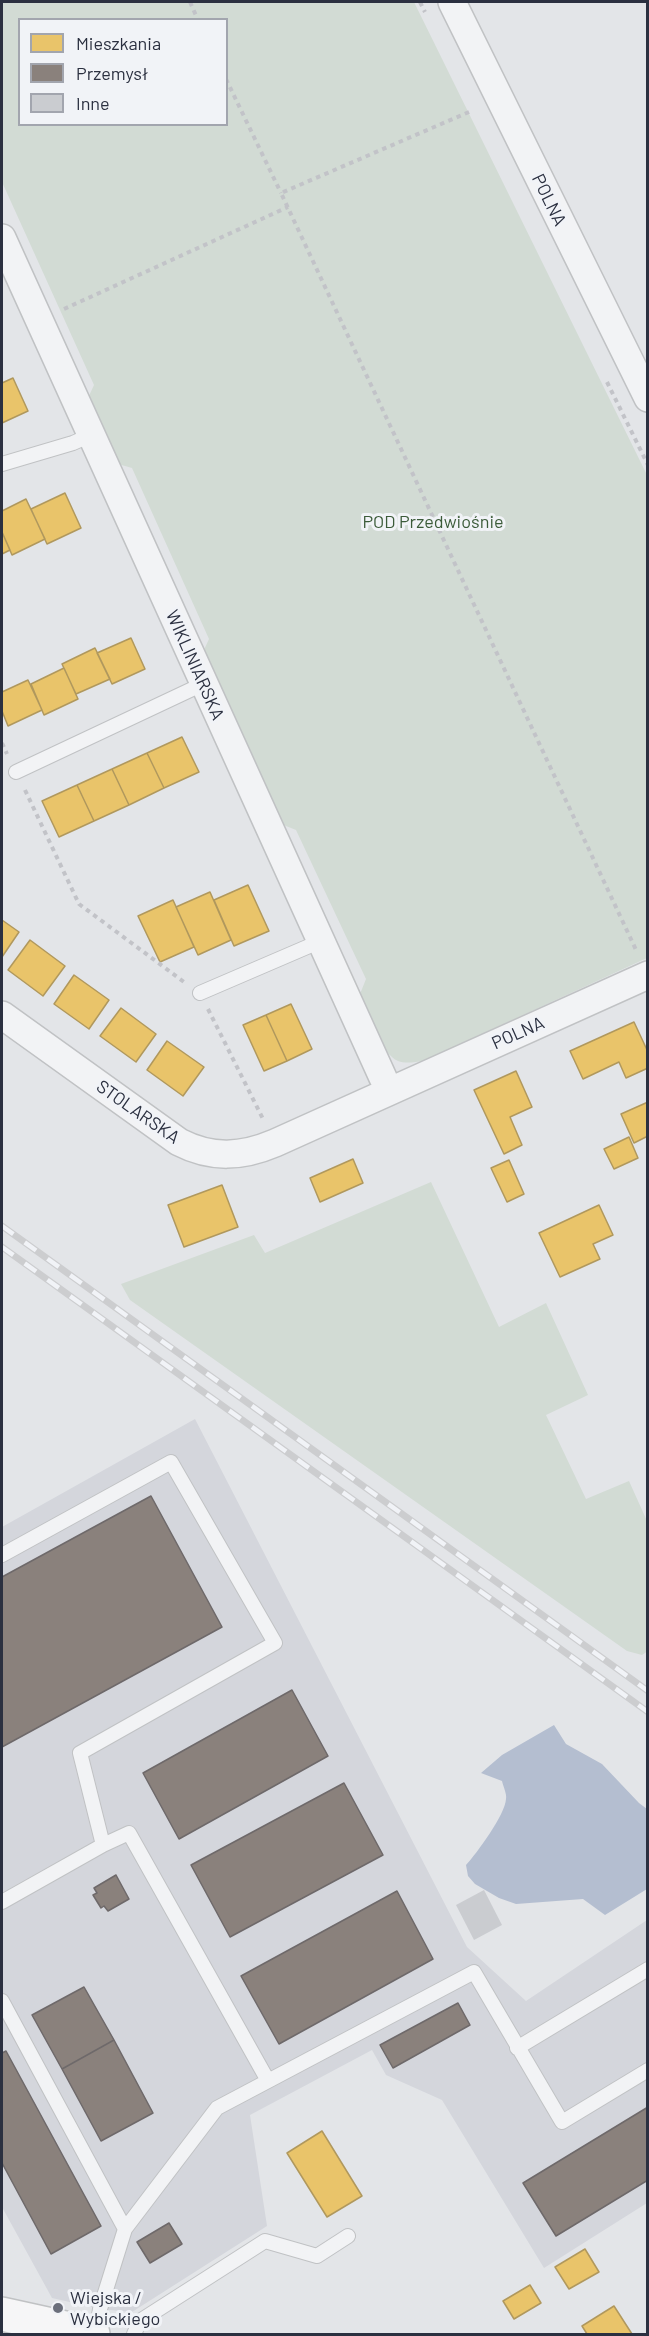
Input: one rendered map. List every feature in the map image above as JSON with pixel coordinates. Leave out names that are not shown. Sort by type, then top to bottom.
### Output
[{"type":"street","name":"POLNA","points":[[452,2],[648,398]]},
{"type":"street","name":"WIKLINIARSKA","points":[[2,238],[388,1091]]},
{"type":"street","name":"POLNA","points":[[388,1091],[646,972]]},
{"type":"street","name":"STOLARSKA","points":[[2,1015],[179,1142],[193,1149],[223,1155],[241,1155],[275,1143],[388,1091]]},
{"type":"street","points":[[2,2314],[94,2334]]},
{"type":"lane","points":[[2,464],[92,435]]},
{"type":"lane","points":[[16,772],[203,684]]},
{"type":"lane","points":[[200,993],[321,941]]},
{"type":"lane","points":[[2,1555],[171,1462],[275,1643],[80,1753],[103,1845]]},
{"type":"lane","points":[[2,1902],[103,1845],[129,1833],[267,2079]]},
{"type":"lane","points":[[517,2048],[648,1969]]},
{"type":"lane","points":[[94,2334],[125,2229],[216,2108],[267,2079],[474,1972],[562,2122],[648,2070]]},
{"type":"lane","points":[[2,2001],[125,2229]]},
{"type":"lane","points":[[134,2334],[140,2321],[266,2241],[317,2256],[348,2236]]},
{"type":"path","points":[[190,2],[197,18]]},
{"type":"path","points":[[228,83],[646,972]]},
{"type":"path","points":[[281,193],[469,112]]},
{"type":"path","points":[[93,296],[288,207]]},
{"type":"path","points":[[2,743],[79,904],[200,993],[275,1143]]},
{"type":"shaded area","points":[[195,1419],[467,1947],[526,2001],[647,1920],[647,2203],[544,2268],[442,2100],[386,2075],[372,2050],[250,2115],[267,2226],[132,2312],[100,2309],[52,2298],[2,2207],[2,1527]]},
{"type":"green space","name":"POD Przedwiośnie","points":[[2,2],[414,2],[647,475],[647,958],[423,1061],[407,1063],[392,1057],[380,1041],[360,994],[366,979],[296,830],[281,824],[203,652],[209,639],[132,468],[118,464],[88,398],[94,385],[2,182]]},
{"type":"green space","points":[[431,1182],[499,1327],[546,1303],[588,1395],[546,1415],[586,1499],[629,1481],[647,1521],[648,1651],[642,1655],[627,1651],[130,1300],[121,1284],[254,1235],[265,1253]]},
{"type":"water","points":[[554,1725],[566,1744],[602,1764],[647,1809],[647,1889],[605,1915],[583,1899],[516,1904],[499,1898],[475,1884],[468,1876],[466,1865],[496,1824],[506,1799],[502,1781],[481,1773],[502,1755]]},
{"type":"building: Mieszkania","points":[[13,378],[28,411],[2,423],[2,383]]},
{"type":"building: Mieszkania","points":[[65,493],[81,528],[47,544],[31,509]]},
{"type":"building: Mieszkania","points":[[26,499],[45,539],[12,555],[2,532],[2,511]]},
{"type":"building: Mieszkania","points":[[2,532],[10,550],[2,554]]},
{"type":"building: Mieszkania","points":[[131,638],[145,669],[112,684],[97,653]]},
{"type":"building: Mieszkania","points":[[95,648],[110,679],[76,694],[62,664]]},
{"type":"building: Mieszkania","points":[[64,668],[78,699],[44,715],[31,684]]},
{"type":"building: Mieszkania","points":[[28,680],[42,710],[8,726],[2,711],[2,692]]},
{"type":"building: Mieszkania","points":[[182,737],[199,772],[164,788],[147,753]]},
{"type":"building: Mieszkania","points":[[147,753],[164,788],[129,805],[112,769]]},
{"type":"building: Mieszkania","points":[[112,769],[129,805],[94,821],[77,785]]},
{"type":"building: Mieszkania","points":[[77,785],[94,821],[59,837],[42,801]]},
{"type":"building: Mieszkania","points":[[248,885],[269,931],[234,946],[214,900]]},
{"type":"building: Mieszkania","points":[[210,892],[231,940],[198,955],[176,907]]},
{"type":"building: Mieszkania","points":[[173,900],[194,947],[160,962],[138,916]]},
{"type":"building: Mieszkania","points":[[2,920],[19,932],[2,957]]},
{"type":"building: Mieszkania","points":[[30,940],[65,966],[43,996],[8,970]]},
{"type":"building: Mieszkania","points":[[74,975],[109,1000],[89,1029],[54,1004]]},
{"type":"building: Mieszkania","points":[[291,1004],[312,1049],[287,1061],[266,1015]]},
{"type":"building: Mieszkania","points":[[121,1008],[156,1034],[136,1062],[100,1036]]},
{"type":"building: Mieszkania","points":[[266,1015],[287,1061],[264,1071],[243,1025]]},
{"type":"building: Mieszkania","points":[[634,1022],[648,1052],[648,1068],[626,1078],[619,1062],[583,1079],[570,1051]]},
{"type":"building: Mieszkania","points":[[167,1041],[204,1067],[183,1096],[147,1070]]},
{"type":"building: Mieszkania","points":[[516,1071],[532,1107],[510,1117],[522,1145],[504,1154],[474,1090]]},
{"type":"building: Mieszkania","points":[[648,1102],[648,1136],[634,1143],[621,1114]]},
{"type":"building: Mieszkania","points":[[629,1137],[638,1158],[614,1169],[604,1149]]},
{"type":"building: Mieszkania","points":[[353,1159],[363,1183],[320,1202],[310,1178]]},
{"type":"building: Mieszkania","points":[[509,1160],[524,1194],[507,1202],[491,1168]]},
{"type":"building: Mieszkania","points":[[222,1185],[238,1227],[184,1247],[168,1205]]},
{"type":"building: Mieszkania","points":[[599,1205],[613,1235],[593,1244],[600,1259],[560,1277],[539,1233]]},
{"type":"building: Mieszkania","points":[[322,2131],[362,2196],[327,2217],[287,2153]]},
{"type":"building: Mieszkania","points":[[585,2249],[599,2272],[569,2289],[555,2267]]},
{"type":"building: Mieszkania","points":[[530,2285],[541,2303],[514,2319],[503,2301]]},
{"type":"building: Mieszkania","points":[[614,2306],[632,2334],[587,2334],[582,2326]]},
{"type":"building: Przemysł","points":[[151,1496],[222,1627],[2,1747],[2,1577]]},
{"type":"building: Przemysł","points":[[292,1690],[328,1756],[179,1839],[143,1773]]},
{"type":"building: Przemysł","points":[[344,1783],[383,1855],[230,1937],[191,1865]]},
{"type":"building: Przemysł","points":[[116,1875],[129,1899],[108,1911],[104,1906],[101,1908],[93,1895],[97,1893],[94,1888]]},
{"type":"building: Przemysł","points":[[397,1891],[433,1959],[279,2044],[241,1976]]},
{"type":"building: Przemysł","points":[[84,1987],[114,2040],[62,2069],[32,2015]]},
{"type":"building: Przemysł","points":[[458,2003],[470,2025],[393,2068],[380,2045]]},
{"type":"building: Przemysł","points":[[114,2040],[153,2113],[101,2141],[62,2069]]},
{"type":"building: Przemysł","points":[[6,2051],[101,2226],[51,2254],[2,2163],[2,2053]]},
{"type":"building: Przemysł","points":[[648,2107],[648,2180],[556,2236],[523,2183]]},
{"type":"building: Przemysł","points":[[169,2223],[182,2244],[150,2263],[137,2242]]},
{"type":"building: Inne","points":[[484,1890],[502,1925],[474,1940],[456,1905]]},
{"type":"railway","points":[[2,1226],[648,1691]]},
{"type":"railway","points":[[2,1247],[648,1712]]},
{"type":"place","name":"Wiejska / Wybickiego","points":[[58,2308]]}]
